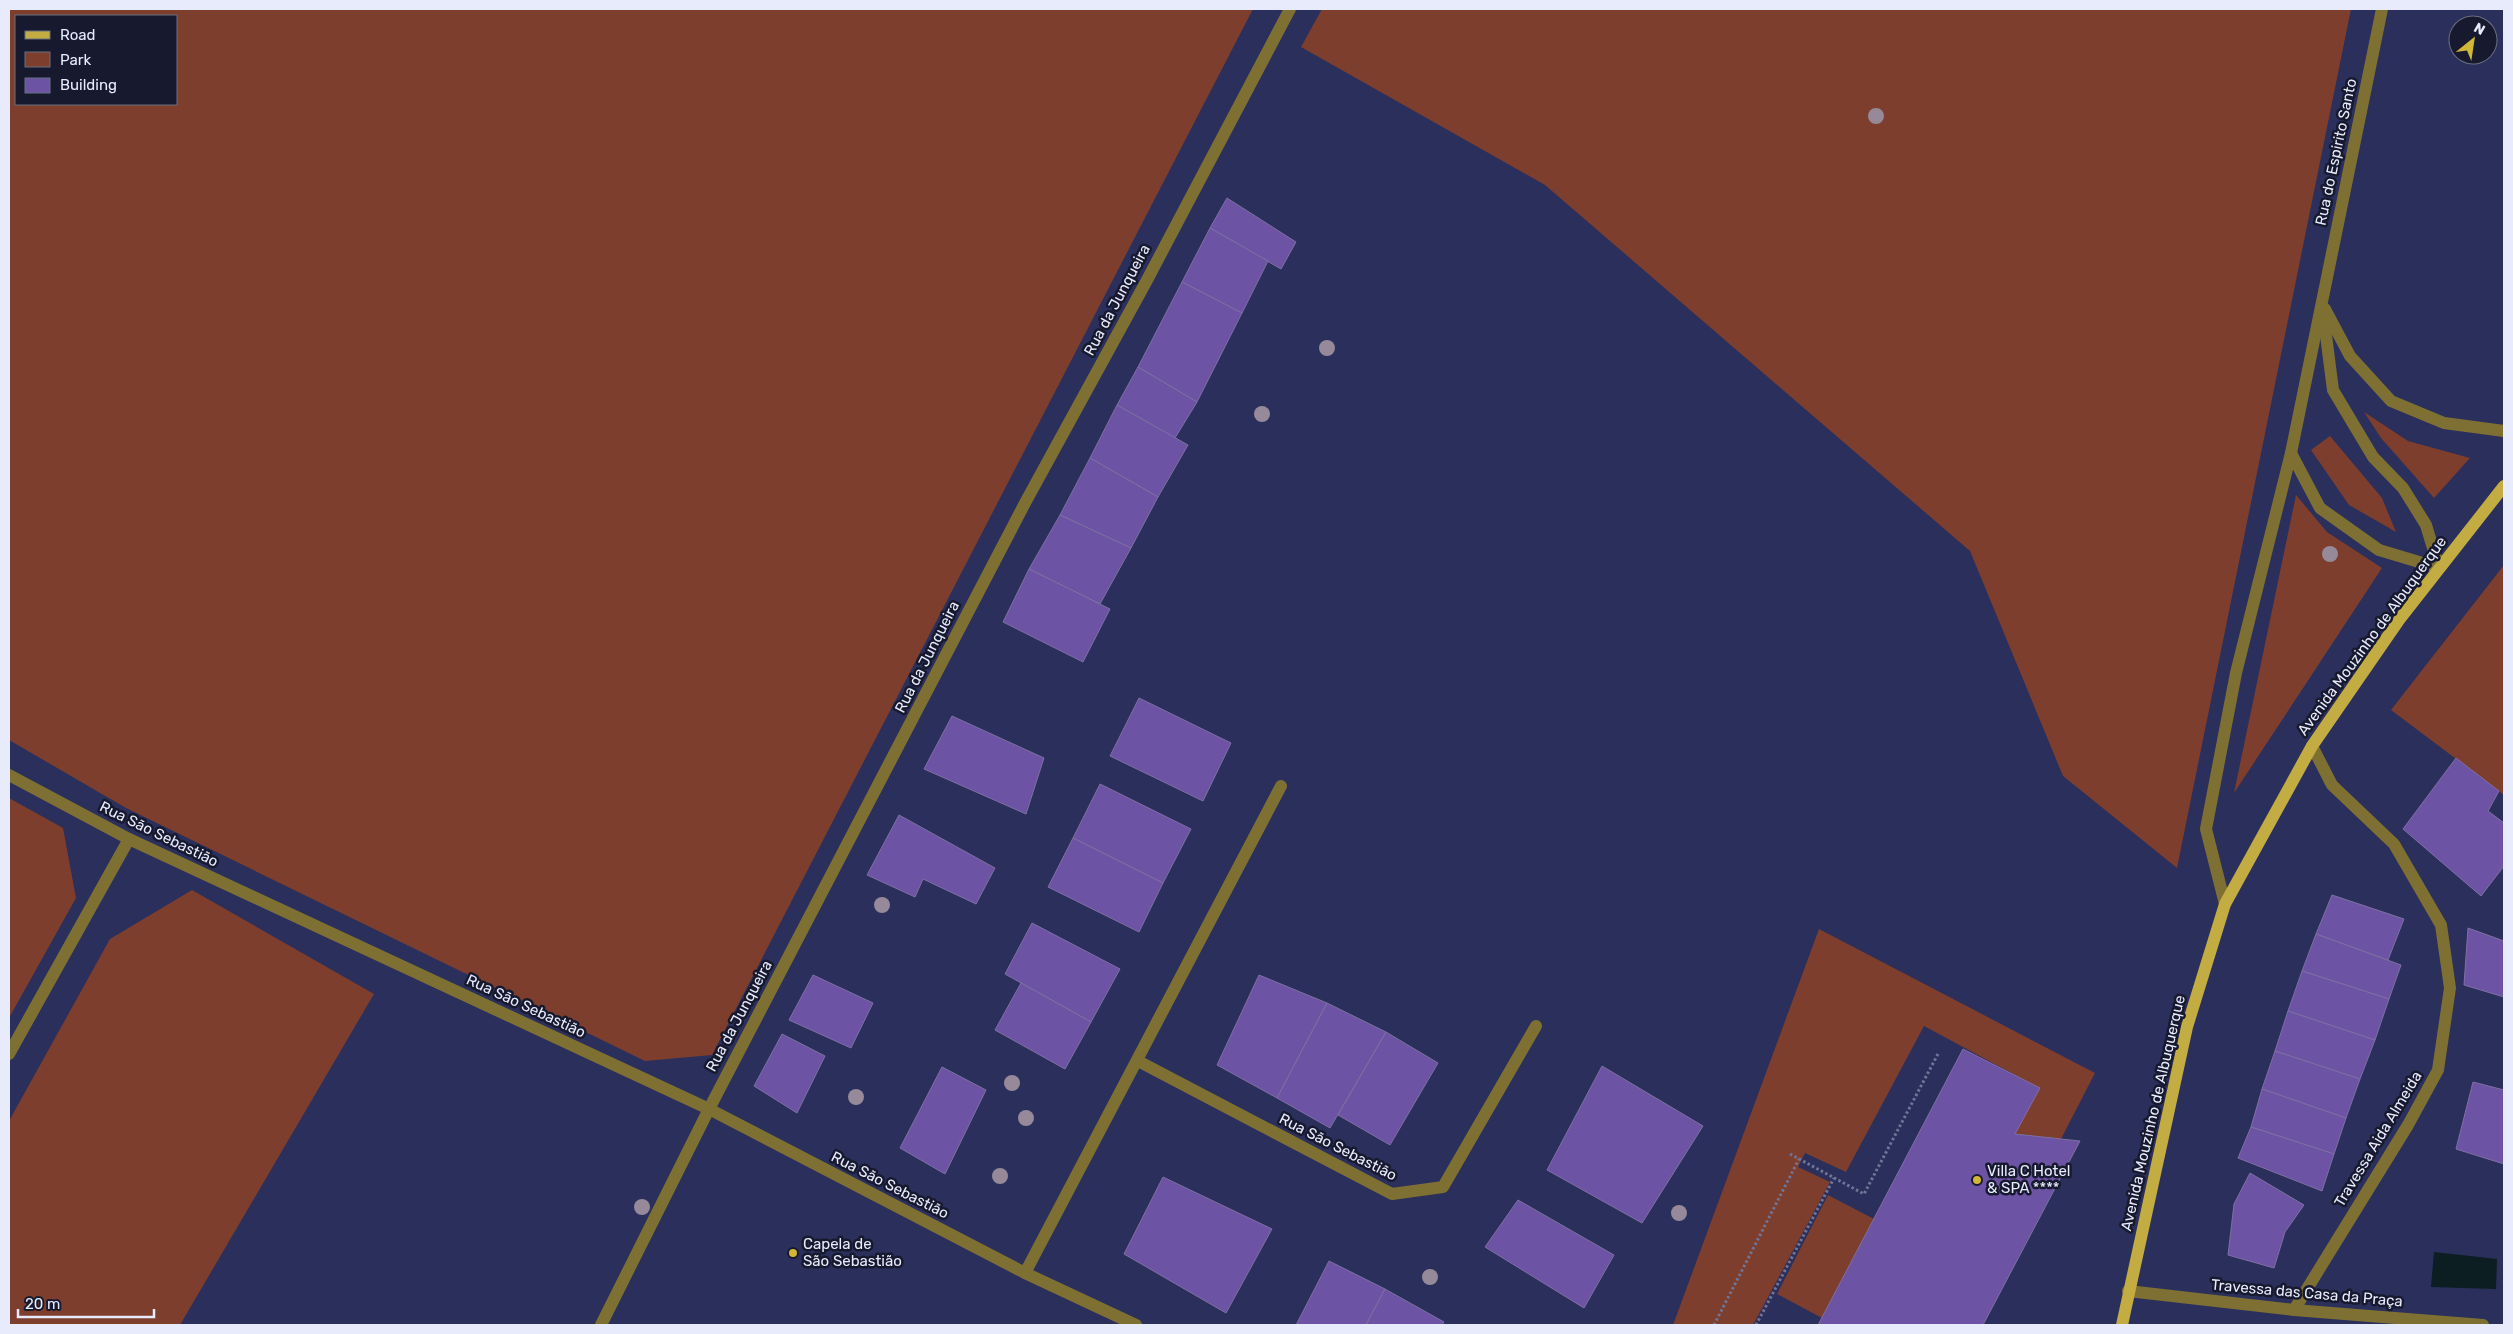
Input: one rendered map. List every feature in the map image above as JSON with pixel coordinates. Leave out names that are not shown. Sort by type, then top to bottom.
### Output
[{"type":"main road","name":"Avenida Mouzinho de Albuquerque","points":[[2122,1325],[2187,1027],[2225,904],[2312,746],[2399,620],[2504,486]]},
{"type":"street","name":"Rua da Junqueira","points":[[601,1325],[709,1109],[1026,503],[1146,282],[1290,9]]},
{"type":"street","name":"Rua do Espirito Santo","points":[[2225,904],[2206,829],[2236,673],[2291,453],[2382,9]]},
{"type":"street","points":[[2321,302],[2350,356],[2391,400],[2444,423],[2504,431]]},
{"type":"street","points":[[2321,302],[2333,390],[2373,457],[2403,488],[2426,525],[2439,568]]},
{"type":"street","points":[[2291,453],[2320,508],[2380,550],[2439,568]]},
{"type":"street","name":"Travessa Aida Almeida","points":[[2294,1310],[2408,1125],[2438,1070],[2450,988],[2441,925],[2394,844],[2332,785],[2312,746]]},
{"type":"street","name":"Rua São Sebastião","points":[[9,775],[129,840],[709,1109],[1026,1273],[1136,1325]]},
{"type":"street","points":[[1026,1273],[1282,786]]},
{"type":"street","points":[[9,1054],[129,840]]},
{"type":"street","name":"Rua São Sebastião","points":[[1138,1062],[1392,1194],[1443,1187],[1536,1026]]},
{"type":"street","name":"Travessa das Casa da Praça","points":[[2128,1291],[2294,1310],[2483,1325]]},
{"type":"path","points":[[1790,1154],[1864,1194],[1939,1052]]},
{"type":"path","points":[[1714,1325],[1799,1159]]},
{"type":"path","points":[[1756,1325],[1834,1178]]},
{"type":"green space","points":[[9,9],[1253,9],[712,1055],[645,1061],[126,808],[9,740]]},
{"type":"green space","points":[[1322,9],[2351,9],[2177,868],[2063,776],[1970,551],[1545,185],[1301,47]]},
{"type":"green space","points":[[2364,412],[2408,441],[2470,458],[2434,498],[2381,438]]},
{"type":"green space","points":[[2330,436],[2382,498],[2396,532],[2349,505],[2311,450]]},
{"type":"green space","points":[[2296,495],[2327,532],[2382,568],[2234,793]]},
{"type":"green space","points":[[2504,565],[2504,795],[2391,710]]},
{"type":"green space","points":[[9,798],[63,828],[76,898],[9,1018]]},
{"type":"green space","points":[[192,890],[374,994],[180,1325],[9,1325],[9,1121],[110,939]]},
{"type":"green space","points":[[1819,929],[2095,1073],[2061,1139],[2015,1134],[2039,1088],[1924,1026],[1846,1172],[1805,1153],[1798,1167],[1830,1182],[1753,1325],[1673,1325]]},
{"type":"green space","points":[[1828,1195],[1874,1219],[1822,1318],[1777,1294]]},
{"type":"shaded area","points":[[2434,1252],[2497,1259],[2496,1289],[2431,1287]]},
{"type":"building","points":[[1227,198],[1296,242],[1281,269],[1210,228]]},
{"type":"building","points":[[1210,228],[1268,261],[1242,313],[1182,282]]},
{"type":"building","points":[[1182,282],[1242,313],[1197,402],[1138,367]]},
{"type":"building","points":[[1138,367],[1197,402],[1175,438],[1117,405]]},
{"type":"building","points":[[1117,405],[1188,445],[1158,497],[1090,458]]},
{"type":"building","points":[[1090,458],[1158,497],[1131,548],[1060,515]]},
{"type":"building","points":[[1060,515],[1131,548],[1100,604],[1029,569]]},
{"type":"building","points":[[1029,569],[1110,609],[1083,662],[1003,622]]},
{"type":"building","points":[[1139,698],[1231,743],[1203,801],[1110,756]]},
{"type":"building","points":[[952,716],[1044,758],[1026,814],[924,769]]},
{"type":"building","points":[[2456,758],[2499,791],[2488,811],[2504,823],[2504,866],[2481,896],[2403,829]]},
{"type":"building","points":[[1100,784],[1191,829],[1163,883],[1073,838]]},
{"type":"building","points":[[899,815],[995,868],[976,904],[923,879],[915,897],[867,875]]},
{"type":"building","points":[[1073,838],[1163,883],[1139,932],[1048,887]]},
{"type":"building","points":[[2332,895],[2404,919],[2388,960],[2316,934]]},
{"type":"building","points":[[1032,923],[1120,969],[1091,1022],[1005,974]]},
{"type":"building","points":[[2468,928],[2504,941],[2504,997],[2464,985]]},
{"type":"building","points":[[2316,934],[2401,965],[2389,999],[2302,971]]},
{"type":"building","points":[[2302,971],[2389,999],[2375,1040],[2288,1011]]},
{"type":"building","points":[[813,975],[873,1003],[851,1048],[789,1020]]},
{"type":"building","points":[[1259,975],[1327,1003],[1277,1098],[1217,1065]]},
{"type":"building","points":[[1021,983],[1091,1022],[1065,1069],[995,1030]]},
{"type":"building","points":[[1327,1003],[1386,1032],[1330,1128],[1277,1098]]},
{"type":"building","points":[[2288,1011],[2375,1040],[2360,1079],[2275,1051]]},
{"type":"building","points":[[1386,1032],[1438,1063],[1390,1145],[1338,1115]]},
{"type":"building","points":[[782,1034],[825,1056],[797,1113],[754,1086]]},
{"type":"building","name":"Villa C Hotel & SPA ****","points":[[1963,1049],[2040,1088],[2015,1134],[2080,1141],[1983,1325],[1818,1325]]},
{"type":"building","points":[[2275,1051],[2360,1079],[2346,1118],[2262,1089]]},
{"type":"building","points":[[1602,1066],[1703,1126],[1642,1223],[1547,1170]]},
{"type":"building","points":[[942,1067],[986,1090],[945,1174],[900,1148]]},
{"type":"building","points":[[2473,1082],[2504,1090],[2504,1164],[2456,1149]]},
{"type":"building","points":[[2262,1089],[2346,1118],[2334,1154],[2251,1127]]},
{"type":"building","points":[[2251,1127],[2334,1154],[2322,1191],[2238,1158]]},
{"type":"building","points":[[2250,1173],[2304,1205],[2285,1232],[2274,1268],[2228,1255],[2234,1204]]},
{"type":"building","points":[[1163,1177],[1272,1229],[1226,1313],[1124,1254]]},
{"type":"building","points":[[1518,1200],[1614,1255],[1584,1308],[1485,1247]]},
{"type":"building","points":[[1329,1261],[1385,1289],[1366,1325],[1296,1325]]},
{"type":"building","points":[[1385,1289],[1444,1322],[1442,1325],[1366,1325]]},
{"type":"place","name":"Villa C Hotel & SPA ****","points":[[1977,1180]]},
{"type":"place","name":"Capela de São Sebastião","points":[[793,1253]]}]
